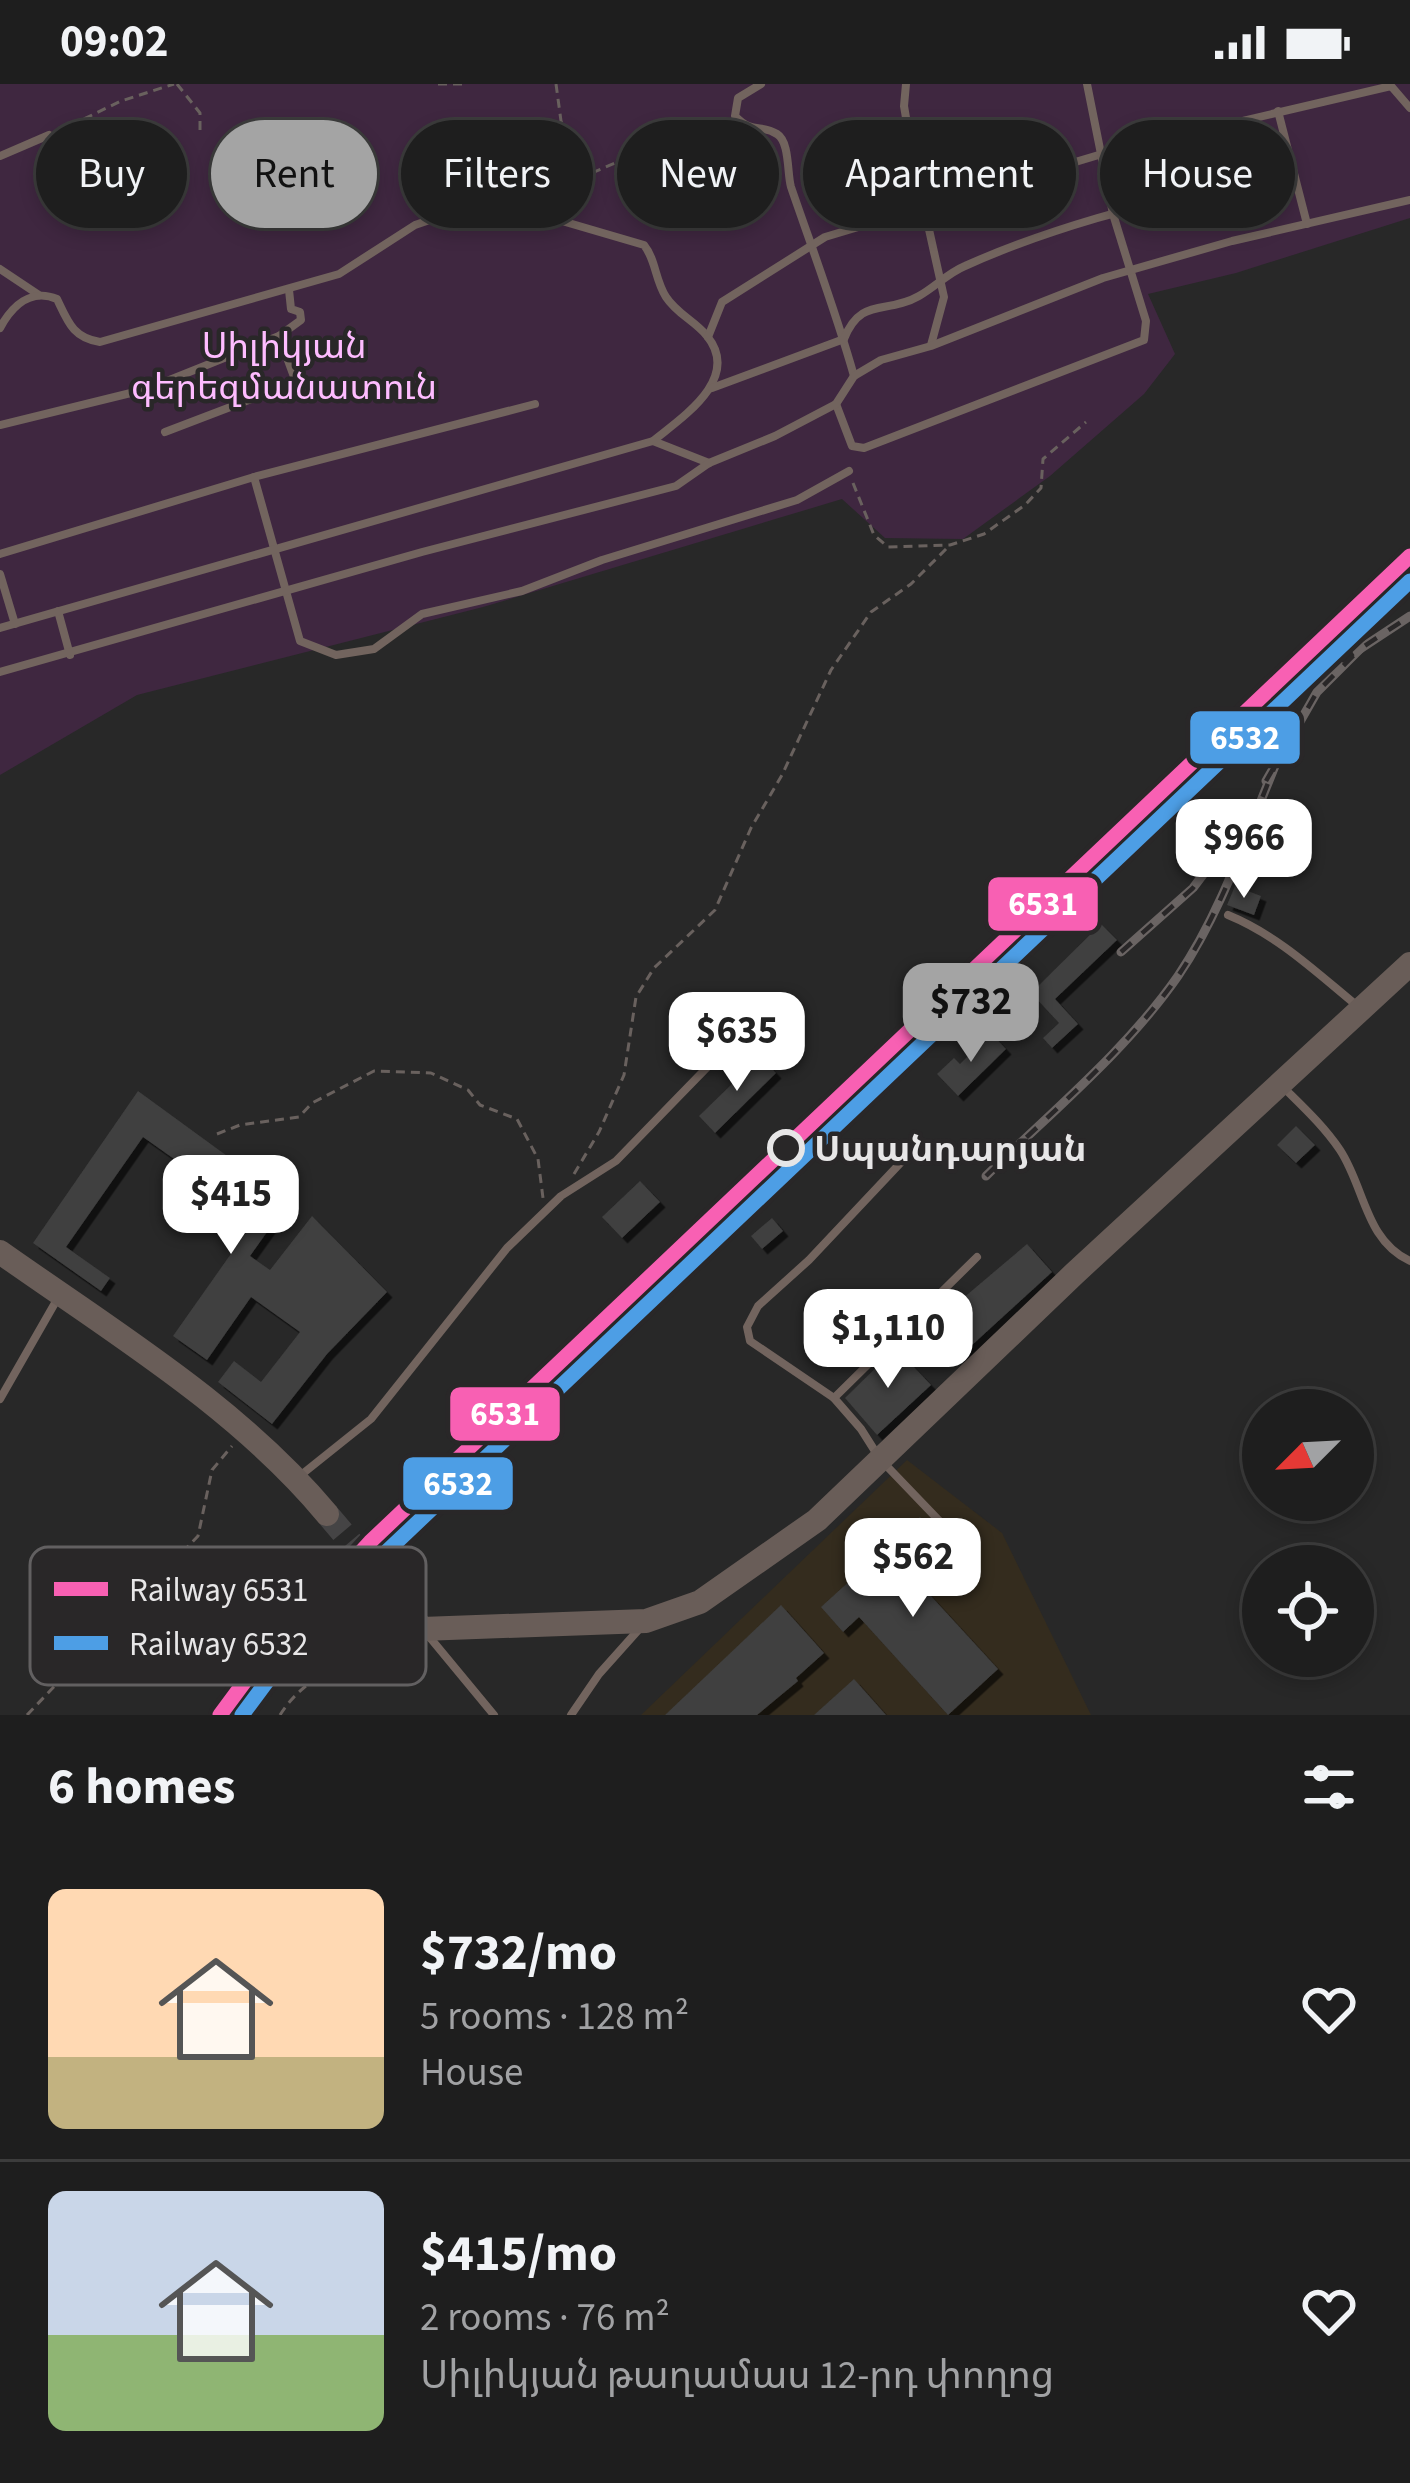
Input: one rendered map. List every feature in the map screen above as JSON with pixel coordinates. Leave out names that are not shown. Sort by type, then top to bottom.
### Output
[{"type":"main road","points":[[426,1629],[646,1621],[700,1602],[817,1520],[1410,964]]},
{"type":"main road","points":[[0,1252],[244,1431],[327,1514]]},
{"type":"lane","points":[[761,84],[738,98],[735,116],[746,128],[782,139],[788,178],[834,300],[854,376]]},
{"type":"lane","points":[[906,84],[907,120]]},
{"type":"lane","points":[[1087,84],[1100,145]]},
{"type":"lane","points":[[1241,120],[1391,86],[1410,108]]},
{"type":"lane","points":[[1278,111],[1280,120]]},
{"type":"lane","points":[[0,156],[36,141]]},
{"type":"lane","points":[[1295,179],[1307,224]]},
{"type":"lane","points":[[0,672],[676,486],[709,463],[836,404],[854,376],[881,360],[931,346],[1131,270],[1410,200]]},
{"type":"lane","points":[[711,388],[844,339],[851,322],[866,310],[914,299],[958,268],[1100,218]]},
{"type":"lane","points":[[0,269],[40,295],[57,299],[73,332],[100,342],[339,274],[411,228]]},
{"type":"lane","points":[[0,628],[653,441],[706,398],[716,359],[708,337],[681,316],[663,293],[653,256],[644,245],[586,228]]},
{"type":"lane","points":[[708,337],[722,302],[825,237],[855,228]]},
{"type":"lane","points":[[930,228],[944,297],[931,346]]},
{"type":"lane","points":[[836,404],[851,446],[864,448],[1144,340],[1147,333],[1118,228]]},
{"type":"lane","points":[[0,425],[147,389],[279,336],[301,320],[300,312],[291,309],[289,290]]},
{"type":"lane","points":[[0,328],[10,310],[40,295]]},
{"type":"lane","points":[[165,432],[296,382],[279,336]]},
{"type":"lane","points":[[0,554],[254,477],[536,404]]},
{"type":"lane","points":[[653,441],[709,463]]},
{"type":"lane","points":[[254,477],[300,641],[336,655],[374,649],[422,614],[522,591],[602,560],[797,500],[849,472]]},
{"type":"lane","points":[[0,574],[15,624]]},
{"type":"lane","points":[[58,611],[70,655]]},
{"type":"lane","points":[[1228,915],[1283,945],[1361,1009]]},
{"type":"lane","points":[[295,1480],[371,1419],[507,1248],[561,1196],[616,1161],[757,1016]]},
{"type":"lane","points":[[1280,1084],[1342,1153],[1376,1233],[1396,1255],[1410,1262]]},
{"type":"lane","points":[[907,1156],[809,1260],[758,1306],[747,1327],[750,1341],[834,1399],[880,1459],[950,1532]]},
{"type":"lane","points":[[834,1399],[977,1257]]},
{"type":"lane","points":[[0,1399],[60,1294]]},
{"type":"lane","points":[[571,1715],[599,1674],[646,1621]]},
{"type":"lane","points":[[426,1634],[494,1715]]},
{"type":"path","points":[[81,120],[121,101],[176,84],[200,113],[200,134]]},
{"type":"path","points":[[438,84],[463,84]]},
{"type":"path","points":[[556,84],[561,120]]},
{"type":"path","points":[[849,472],[874,536],[889,547],[950,545],[984,534],[1025,505],[1040,488],[1043,459],[1086,422]]},
{"type":"path","points":[[561,1196],[599,1132],[624,1075],[636,997],[653,968],[715,910],[831,670],[871,612],[911,584],[950,545]]},
{"type":"path","points":[[217,1134],[240,1125],[299,1117],[328,1094],[374,1071],[431,1073],[468,1090],[480,1105],[517,1119],[538,1159],[544,1212]]},
{"type":"path","points":[[187,1547],[198,1536],[212,1470],[244,1431]]},
{"type":"path","points":[[27,1715],[56,1685]]},
{"type":"path","points":[[280,1715],[310,1685]]},
{"type":"shaded area","points":[[907,1460],[1002,1533],[1091,1715],[641,1715]]},
{"type":"green space","name":"Սիլիկյան գերեզմանատուն","points":[[0,84],[1410,84],[1410,218],[1236,273],[1148,294],[1175,354],[1144,394],[1050,476],[963,539],[885,538],[842,499],[483,607],[137,695],[0,775]]},
{"type":"building","points":[[1235,886],[1261,896],[1254,915],[1227,905]]},
{"type":"building","points":[[1101,924],[1117,940],[1055,999],[1078,1024],[1052,1048],[1043,1038],[1059,1023],[1031,993]]},
{"type":"building","points":[[991,1033],[1006,1049],[958,1096],[937,1074],[954,1058],[960,1064]]},
{"type":"building","points":[[760,1056],[776,1073],[715,1133],[699,1116],[733,1083],[729,1078],[737,1070],[742,1074]]},
{"type":"building","points":[[138,1091],[289,1201],[250,1256],[270,1270],[312,1216],[387,1292],[327,1354],[272,1424],[218,1382],[234,1361],[261,1382],[300,1332],[251,1297],[207,1360],[173,1336],[247,1231],[174,1178],[184,1166],[143,1137],[66,1247],[110,1278],[101,1291],[33,1243]]},
{"type":"building","points":[[1296,1126],[1315,1145],[1296,1163],[1277,1145]]},
{"type":"building","points":[[640,1181],[660,1202],[622,1238],[602,1217]]},
{"type":"building","points":[[772,1218],[783,1231],[762,1249],[751,1236]]},
{"type":"building","points":[[1027,1244],[1052,1272],[959,1357],[949,1345],[940,1354],[922,1333]]},
{"type":"building","points":[[896,1348],[931,1385],[877,1435],[845,1398]]},
{"type":"building","points":[[920,1517],[943,1542],[909,1572],[998,1669],[948,1715],[859,1617],[843,1632],[821,1607]]},
{"type":"building","points":[[781,1605],[824,1653],[798,1681],[757,1715],[665,1715]]},
{"type":"building","points":[[854,1679],[886,1715],[814,1715]]},
{"type":"tunnel","points":[[327,1514],[355,1547]]},
{"type":"railway","points":[[1230,745],[1281,701],[1410,616]]},
{"type":"railway","points":[[1266,781],[1317,692],[1363,646]]},
{"type":"railway","points":[[986,1176],[1112,1055],[1178,976],[1220,900],[1275,766]]},
{"type":"railway","points":[[1121,952],[1193,888],[1235,832]]},
{"type":"rail line","name":"6531","points":[[365,1547],[1410,556]]},
{"type":"rail line","name":"6532","points":[[391,1547],[1410,581]]},
{"type":"rail line","name":"6531","points":[[220,1715],[242,1685]]},
{"type":"rail line","name":"6532","points":[[242,1715],[264,1685]]},
{"type":"place","name":"Սպանդարյան","points":[[786,1148]]}]
